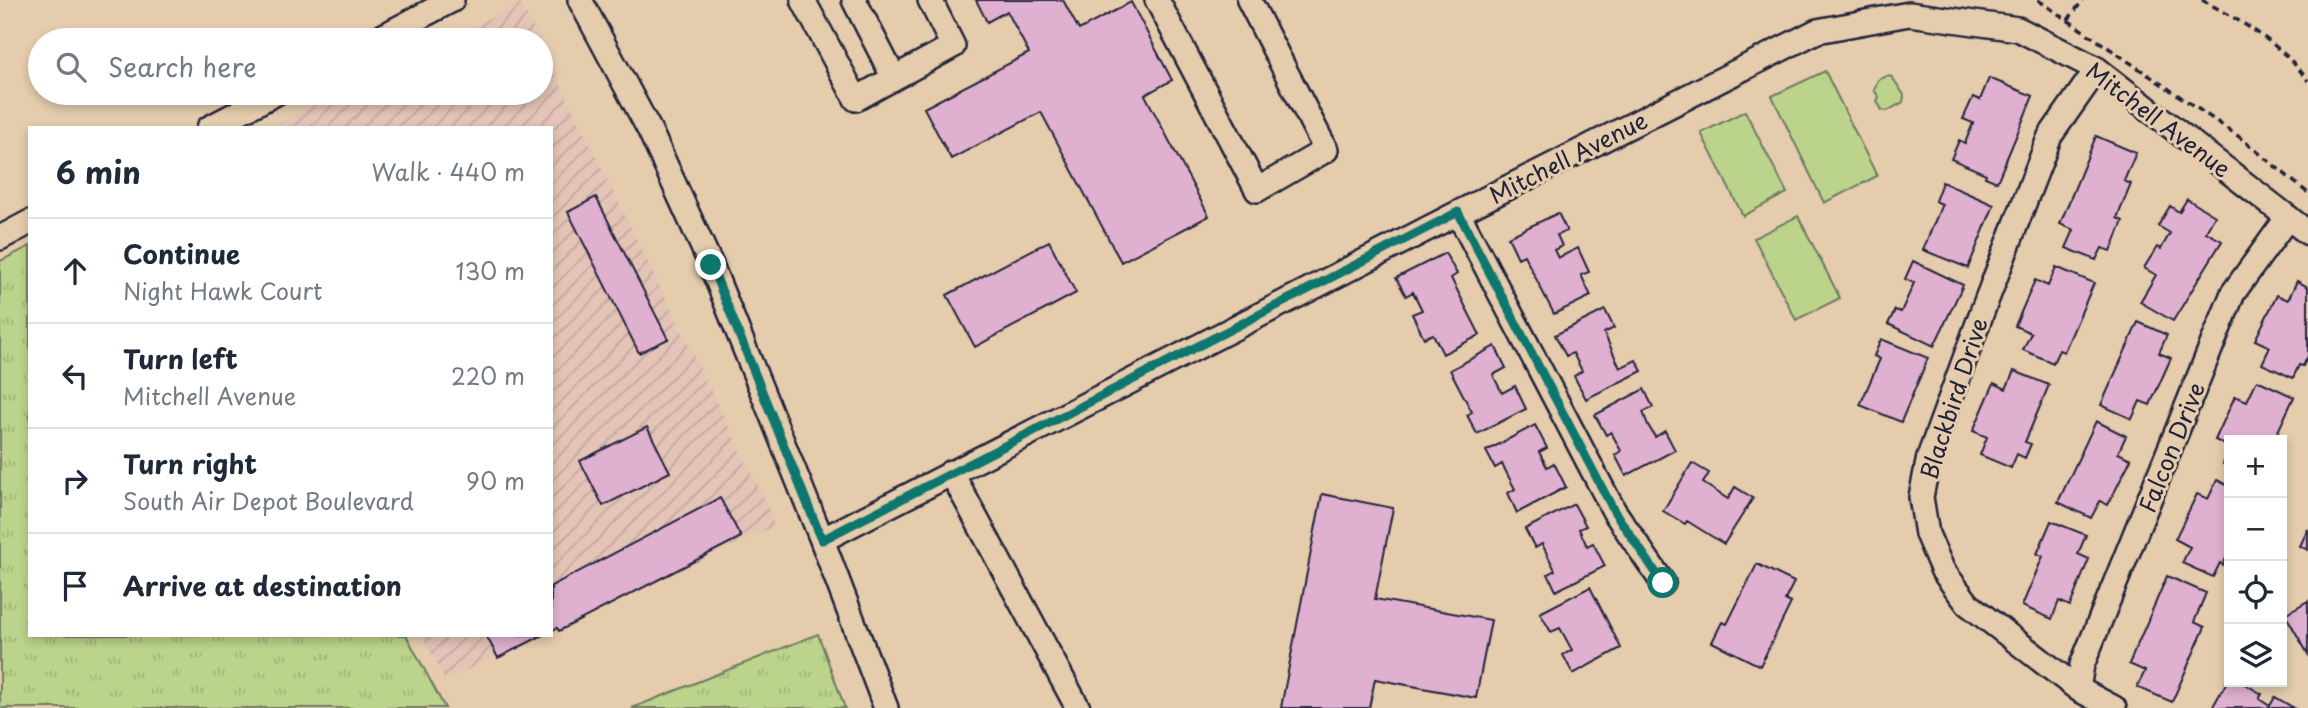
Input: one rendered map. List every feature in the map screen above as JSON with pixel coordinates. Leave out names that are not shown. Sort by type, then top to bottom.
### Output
[{"type":"street","points":[[399,28],[452,0]]},
{"type":"street","points":[[580,0],[650,131],[682,198],[822,540],[886,708]]},
{"type":"street","points":[[803,0],[856,99],[953,46],[930,0]]},
{"type":"street","points":[[854,0],[894,78]]},
{"type":"street","points":[[1157,0],[1257,190],[1326,150],[1249,0]]},
{"type":"street","name":"Mitchell Avenue","points":[[822,540],[1458,212],[1817,31],[1909,14],[2018,29],[2096,69],[2308,233]]},
{"type":"street","name":"Blackbird Drive","points":[[2096,69],[2050,136],[1929,457],[1921,497],[1927,534],[1943,571],[1968,604],[2078,690],[2114,708]]},
{"type":"street","points":[[213,126],[253,105]]},
{"type":"street","points":[[1458,212],[1614,511],[1663,583]]},
{"type":"street","name":"Falcon Drive","points":[[2078,690],[2082,664],[2234,293],[2288,217]]},
{"type":"street","points":[[0,238],[28,223]]},
{"type":"street","points":[[951,472],[1077,708]]},
{"type":"path","points":[[2038,0],[2238,136],[2308,193]]},
{"type":"path","points":[[2068,20],[2083,0]]},
{"type":"path","points":[[2202,0],[2246,24],[2296,64],[2308,81]]},
{"type":"shaded area","points":[[520,3],[533,28],[469,28]]},
{"type":"shaded area","points":[[553,69],[766,503],[774,526],[553,629],[553,126],[279,126],[279,123],[315,105],[553,105]]},
{"type":"shaded area","points":[[423,637],[537,637],[445,680]]},
{"type":"green space","points":[[1825,71],[1877,176],[1824,203],[1772,96]]},
{"type":"green space","points":[[1892,77],[1904,95],[1903,102],[1887,111],[1882,110],[1874,90],[1878,80]]},
{"type":"green space","points":[[1745,111],[1787,193],[1743,216],[1701,133]]},
{"type":"green space","points":[[1798,216],[1840,298],[1796,320],[1754,238]]},
{"type":"green space","points":[[28,247],[28,637],[407,637],[445,708],[0,708],[0,261]]},
{"type":"green space","points":[[818,634],[845,708],[632,708]]},
{"type":"building","points":[[976,0],[1063,0],[1079,30],[1131,2],[1172,80],[1145,95],[1209,216],[1121,262],[1041,112],[951,159],[924,108],[1029,53],[1007,11],[987,22]]},
{"type":"building","points":[[1989,78],[2033,96],[1997,182],[1985,177],[1986,174],[1951,159],[1959,140],[1965,143],[1973,123],[1963,119],[1973,97],[1980,100]]},
{"type":"building","points":[[2096,136],[2136,153],[2124,181],[2131,184],[2117,218],[2123,221],[2111,251],[2102,248],[2096,260],[2066,248],[2074,230],[2060,224]]},
{"type":"building","points":[[1942,182],[1994,205],[1968,268],[1923,250],[1942,204],[1935,201]]},
{"type":"building","points":[[596,197],[668,339],[639,353],[568,212]]},
{"type":"building","points":[[2187,199],[2215,216],[2206,232],[2222,241],[2173,321],[2140,302],[2156,275],[2144,268],[2157,247],[2161,249],[2170,233],[2158,226],[2170,206],[2179,212]]},
{"type":"building","points":[[1558,213],[1567,231],[1557,235],[1562,246],[1554,250],[1558,258],[1578,248],[1589,272],[1581,275],[1591,296],[1554,314],[1524,255],[1518,258],[1508,237]]},
{"type":"building","points":[[1049,241],[1076,293],[975,347],[947,295]]},
{"type":"building","points":[[1445,253],[1457,274],[1451,278],[1480,335],[1443,354],[1433,334],[1424,338],[1412,314],[1422,310],[1413,292],[1406,296],[1396,278]]},
{"type":"building","points":[[1913,261],[1963,285],[1934,346],[1888,324],[1895,310],[1901,312],[1914,283],[1905,279]]},
{"type":"building","points":[[2056,267],[2094,283],[2064,352],[2059,350],[2053,363],[2023,350],[2031,333],[2015,326],[2035,280],[2048,286]]},
{"type":"building","points":[[2297,281],[2308,287],[2308,356],[2303,366],[2299,365],[2293,378],[2262,364],[2270,347],[2255,340],[2277,295],[2288,300]]},
{"type":"building","points":[[1605,310],[1614,328],[1604,333],[1620,368],[1636,360],[1642,371],[1586,399],[1574,376],[1582,371],[1573,353],[1566,356],[1555,335]]},
{"type":"building","points":[[2138,322],[2167,335],[2159,353],[2171,358],[2150,405],[2140,401],[2132,419],[2101,405]]},
{"type":"building","points":[[1881,339],[1928,358],[1901,422],[1860,405],[1880,359],[1874,356]]},
{"type":"building","points":[[1495,346],[1506,368],[1493,375],[1502,393],[1515,386],[1526,409],[1477,434],[1467,415],[1472,412],[1450,370]]},
{"type":"building","points":[[2014,371],[2049,385],[2025,442],[2031,444],[2025,458],[2017,454],[2011,468],[1980,455],[1987,437],[1973,431],[1994,383],[2006,389]]},
{"type":"building","points":[[2257,380],[2294,397],[2276,435],[2224,435],[2224,444],[2215,440],[2235,396],[2247,401]]},
{"type":"building","points":[[1644,389],[1653,407],[1643,412],[1648,425],[1655,437],[1665,431],[1675,450],[1626,476],[1615,455],[1621,451],[1611,432],[1606,435],[1595,415]]},
{"type":"building","points":[[2096,421],[2126,436],[2118,453],[2131,459],[2108,505],[2100,501],[2091,518],[2058,502]]},
{"type":"building","points":[[1535,425],[1547,448],[1539,452],[1547,467],[1554,463],[1566,487],[1517,513],[1508,493],[1515,489],[1502,464],[1495,468],[1486,451]]},
{"type":"building","points":[[647,427],[670,472],[603,506],[580,461]]},
{"type":"building","points":[[1692,463],[1709,473],[1703,483],[1728,499],[1735,487],[1753,498],[1724,544],[1687,521],[1685,524],[1663,511]]},
{"type":"building","points":[[2217,480],[2224,484],[2224,563],[2223,565],[2220,563],[2213,577],[2182,563],[2190,547],[2175,539],[2197,494],[2208,499]]},
{"type":"building","points":[[1322,494],[1393,508],[1375,599],[1491,620],[1476,698],[1375,679],[1369,708],[1281,708]]},
{"type":"building","points":[[720,498],[741,537],[559,631],[557,628],[553,630],[553,585]]},
{"type":"building","points":[[1574,504],[1586,526],[1579,529],[1587,546],[1593,543],[1605,566],[1556,591],[1548,574],[1555,570],[1542,544],[1535,548],[1525,529]]},
{"type":"building","points":[[2051,521],[2086,535],[2078,554],[2089,559],[2070,606],[2059,601],[2052,619],[2022,606],[2043,556],[2037,554]]},
{"type":"building","points":[[2308,529],[2308,550],[2300,546]]},
{"type":"building","points":[[1757,564],[1794,582],[1785,600],[1791,603],[1760,666],[1712,642],[1722,622],[1727,624]]},
{"type":"building","points":[[2167,576],[2206,593],[2194,622],[2205,627],[2172,702],[2137,687],[2145,671],[2129,664]]},
{"type":"building","points":[[1590,587],[1621,648],[1573,674],[1563,655],[1572,650],[1560,628],[1551,632],[1540,613]]},
{"type":"building","points":[[2308,601],[2308,654],[2287,617],[2287,613]]},
{"type":"building","points":[[487,637],[539,637],[498,658]]},
{"type":"building","points":[[2224,687],[2250,687],[2262,694],[2259,699],[2270,706],[2275,697],[2294,708],[2212,708]]},
{"type":"route","points":[[711,265],[822,540],[1458,212],[1614,511],[1663,583]]}]
